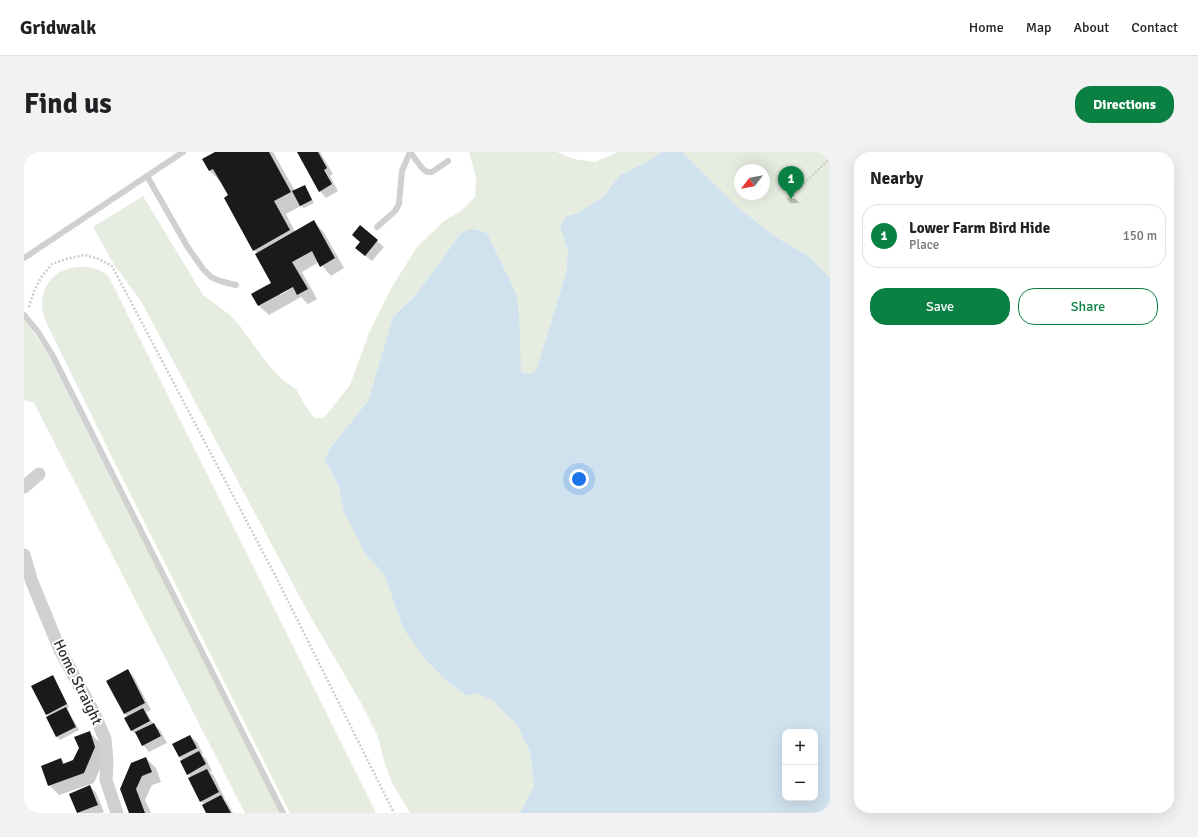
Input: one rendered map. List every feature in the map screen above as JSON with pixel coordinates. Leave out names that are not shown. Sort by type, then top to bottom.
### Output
[{"type":"street","points":[[24,487],[38,474]]},
{"type":"street","name":"Home Straight","points":[[24,555],[32,582],[60,650],[94,713],[105,739],[107,762],[106,780],[117,813]]},
{"type":"lane","points":[[24,258],[183,152]]},
{"type":"lane","points":[[410,152],[422,168],[427,172],[432,172],[448,161]]},
{"type":"lane","points":[[377,227],[395,211],[399,204],[402,172],[410,152]]},
{"type":"lane","points":[[147,176],[187,246],[203,269],[211,277],[236,285]]},
{"type":"lane","points":[[26,316],[53,356],[283,813]]},
{"type":"path","points":[[793,196],[830,158]]},
{"type":"path","points":[[26,316],[34,291],[42,276],[52,264],[84,255],[112,266],[272,570],[394,813]]},
{"type":"shaded area","points":[[469,152],[557,152],[574,159],[595,162],[618,152],[662,152],[620,175],[603,197],[577,213],[565,218],[560,226],[568,251],[566,273],[536,371],[528,374],[521,372],[516,293],[487,233],[477,229],[460,234],[416,295],[393,317],[368,401],[330,448],[325,460],[338,485],[344,512],[366,555],[384,574],[403,628],[445,680],[467,696],[475,693],[492,700],[517,725],[530,752],[534,786],[520,813],[410,813],[392,783],[384,761],[378,737],[361,703],[308,612],[142,303],[113,263],[93,227],[143,196],[203,295],[230,315],[240,326],[269,366],[284,381],[296,389],[314,418],[324,418],[350,385],[369,333],[392,287],[417,247],[444,221],[461,211],[475,197],[476,177]]},
{"type":"shaded area","points":[[683,152],[830,152],[830,278],[810,257],[774,236],[741,210]]},
{"type":"shaded area","points":[[76,267],[94,268],[109,277],[376,813],[290,813],[45,320],[42,302],[43,293],[47,286],[58,273],[66,269]]},
{"type":"shaded area","points":[[24,319],[52,359],[280,813],[245,813],[34,403],[24,400]]},
{"type":"water","points":[[662,152],[683,152],[741,210],[774,236],[810,257],[830,278],[830,813],[520,813],[534,786],[530,752],[517,725],[492,700],[475,693],[467,696],[445,680],[422,655],[403,628],[384,574],[366,555],[344,512],[338,485],[325,460],[330,448],[368,401],[393,317],[416,295],[460,234],[467,231],[473,229],[487,233],[516,293],[519,313],[521,372],[528,374],[536,371],[566,273],[568,251],[560,226],[565,217],[577,213],[603,197],[620,175]]},
{"type":"building","points":[[215,152],[269,152],[291,192],[274,201],[290,230],[253,251],[224,198],[228,195],[213,169],[209,171],[202,159]]},
{"type":"building","points":[[297,152],[318,152],[327,168],[324,170],[332,184],[319,192]]},
{"type":"building","points":[[305,185],[312,200],[300,206],[292,191]]},
{"type":"building","points":[[314,220],[335,258],[320,267],[312,251],[292,262],[308,289],[297,295],[293,287],[258,306],[251,294],[271,283],[255,254]]},
{"type":"building","points":[[360,225],[378,240],[365,256],[355,248],[360,242],[352,235]]},
{"type":"building","points":[[128,669],[145,703],[124,714],[106,681]]},
{"type":"building","points":[[53,675],[67,704],[46,715],[31,686]]},
{"type":"building","points":[[66,707],[76,727],[56,737],[46,717]]},
{"type":"building","points":[[143,708],[150,721],[131,731],[124,718]]},
{"type":"building","points":[[154,723],[161,736],[142,746],[135,732]]},
{"type":"building","points":[[90,731],[95,747],[84,773],[48,786],[41,766],[61,758],[63,764],[73,760],[79,748],[74,737]]},
{"type":"building","points":[[190,735],[197,748],[179,757],[172,744]]},
{"type":"building","points":[[199,751],[206,764],[187,775],[180,761]]},
{"type":"building","points":[[146,757],[152,772],[142,776],[136,789],[145,813],[129,813],[120,789],[131,763]]},
{"type":"building","points":[[207,769],[219,792],[200,802],[188,778]]},
{"type":"building","points":[[90,785],[98,805],[77,813],[69,794]]},
{"type":"building","points":[[221,795],[231,813],[206,813],[202,805]]},
{"type":"place","name":"Lower Farm Bird Hide","points":[[791,199]]}]
